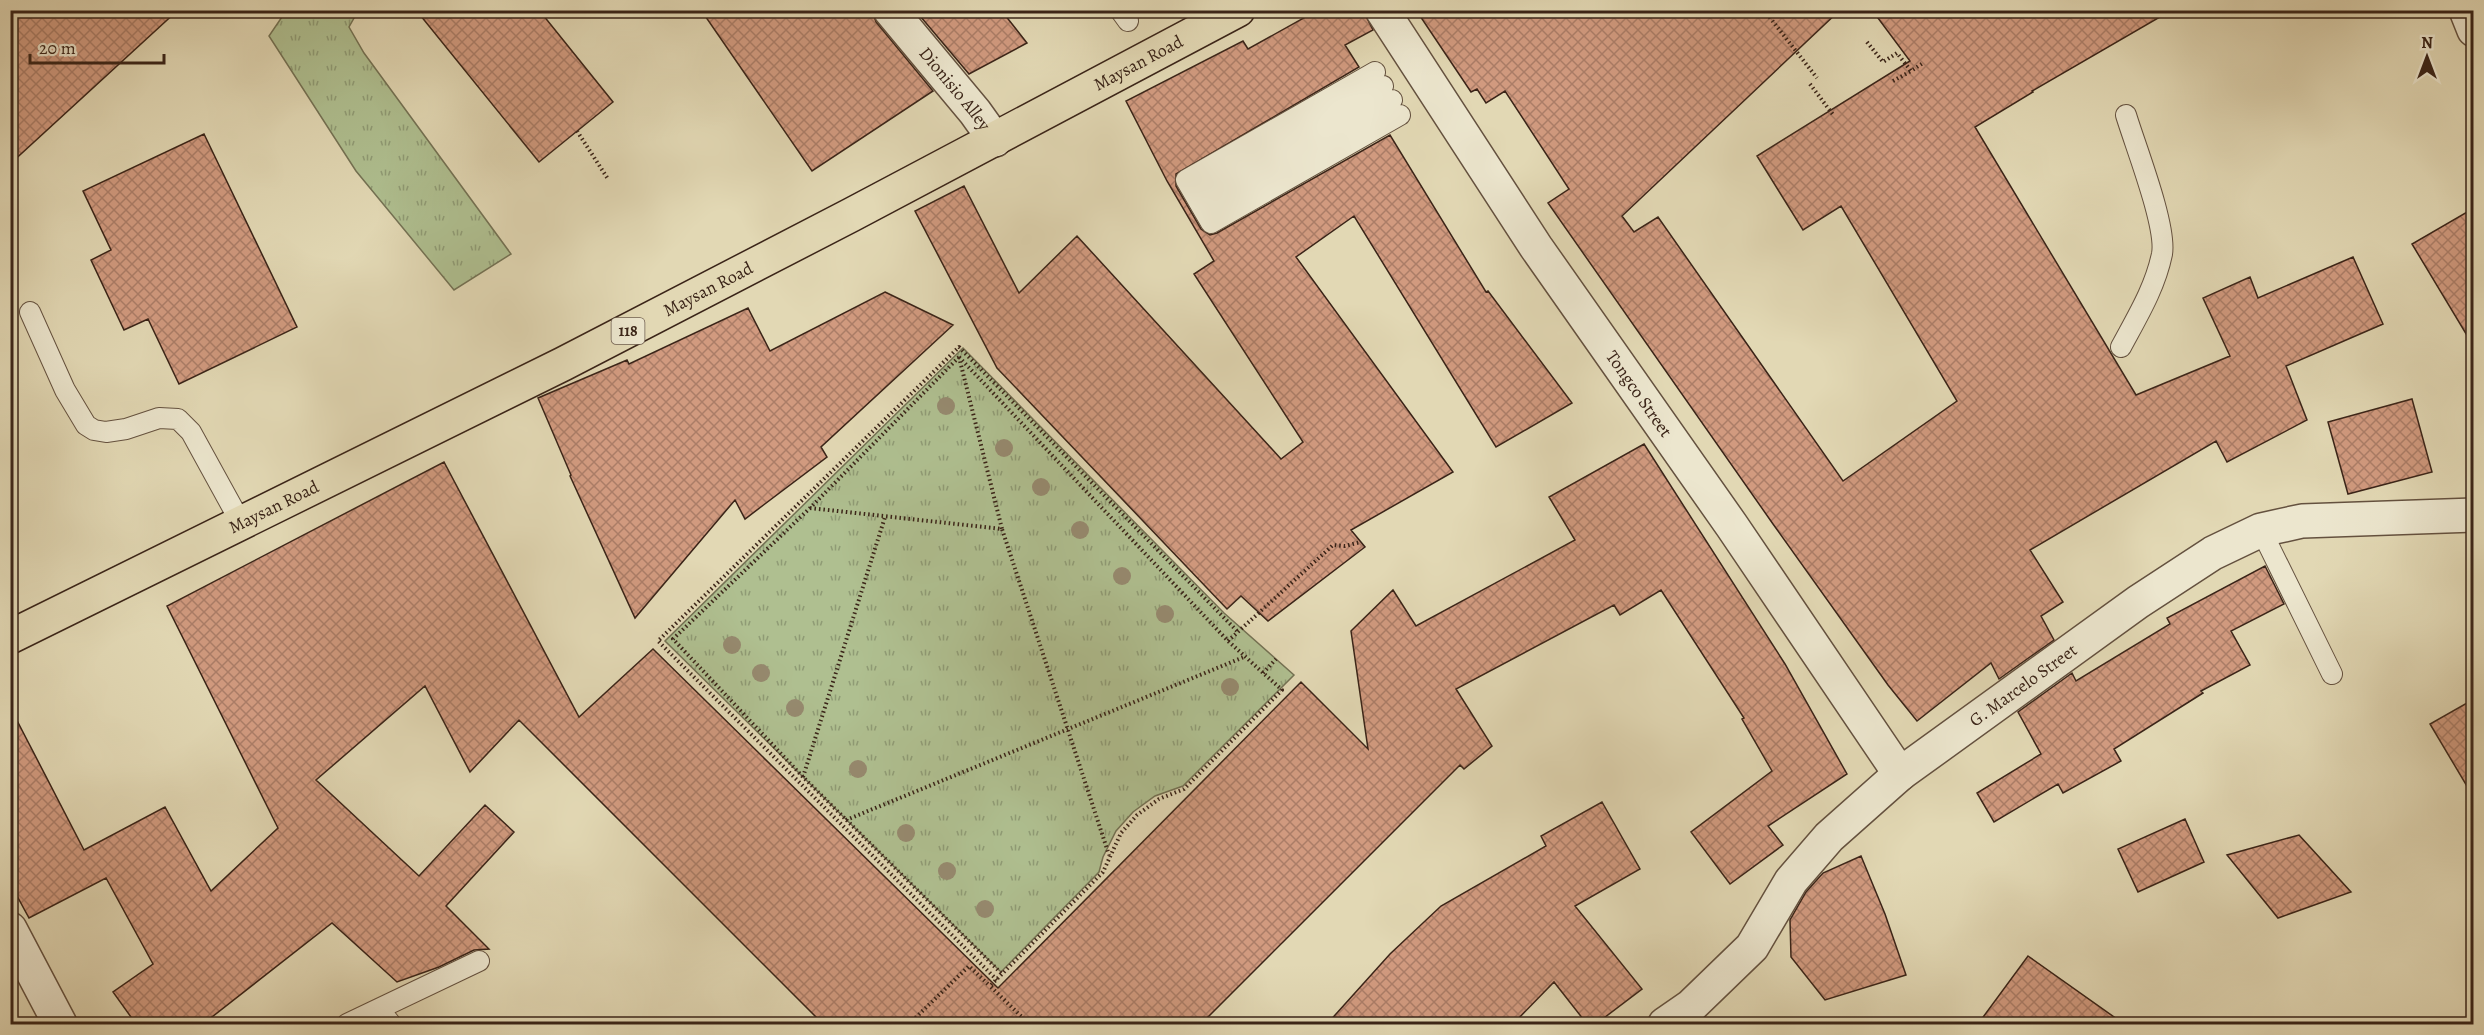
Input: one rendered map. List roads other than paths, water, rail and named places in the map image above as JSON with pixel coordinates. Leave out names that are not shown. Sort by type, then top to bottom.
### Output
[{"type":"main road","name":"Maysan Road","points":[[10,637],[573,359],[995,140],[1238,10]]},
{"type":"street","name":"Dionisio Alley","points":[[890,10],[971,106],[995,140]]},
{"type":"street","name":"Tongco Street","points":[[1382,10],[1536,247],[1732,526],[1900,774]]},
{"type":"street","points":[[2466,10],[2474,30]]},
{"type":"street","name":"G. Marcelo Street","points":[[1665,1024],[1691,1006],[1752,947],[1791,880],[1829,837],[1900,774],[2138,602],[2213,553],[2261,530],[2302,521],[2474,515]]},
{"type":"street","points":[[10,929],[60,1024]]},
{"type":"lane","points":[[1387,93],[1211,223],[1199,203],[1186,180],[1387,93]]},
{"type":"lane","points":[[2121,347],[2153,285],[2162,251],[2158,217],[2126,115]]},
{"type":"lane","points":[[30,312],[65,390],[86,425],[94,430],[106,432],[126,429],[159,418],[178,419],[191,432],[241,523]]},
{"type":"lane","points":[[2261,530],[2332,674]]},
{"type":"lane","points":[[347,1024],[479,961]]},
{"type":"lane","points":[[379,1009],[391,1024]]}]
